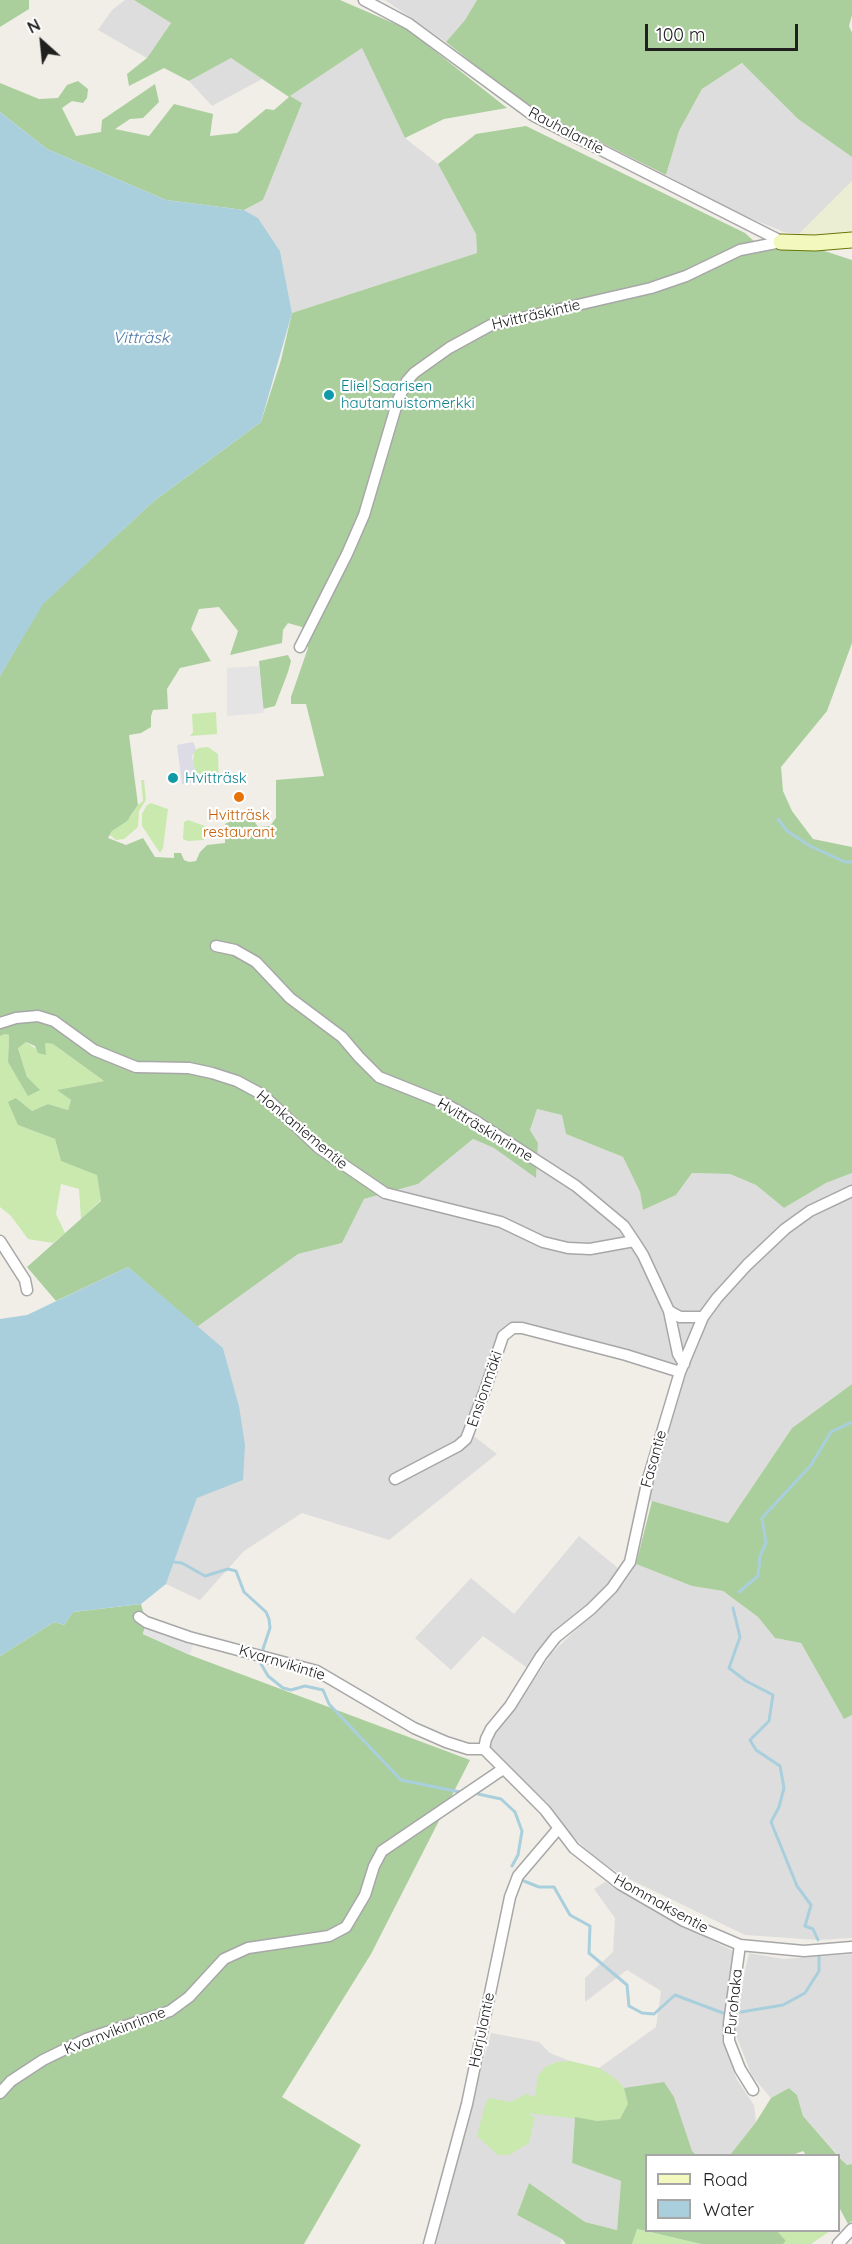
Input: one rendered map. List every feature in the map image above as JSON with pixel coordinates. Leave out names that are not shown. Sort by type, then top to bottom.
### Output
[{"type":"street","name":"Rauhalantie","points":[[364,0],[409,24],[534,116],[781,242]]},
{"type":"street","name":"Hvitträskintie","points":[[300,647],[344,561],[364,515],[398,400],[407,381],[449,348],[491,325],[651,288],[686,276],[740,250],[781,242],[816,243],[852,240]]},
{"type":"street","name":"Hvitträskinrinne","points":[[216,946],[235,950],[256,962],[290,998],[342,1037],[379,1077],[444,1103],[474,1120],[576,1186],[624,1226],[634,1241]]},
{"type":"street","name":"Honkaniementie","points":[[0,1023],[16,1018],[38,1016],[54,1021],[94,1050],[136,1067],[189,1068],[212,1072],[237,1081],[263,1095],[319,1148],[385,1194],[501,1222],[543,1242],[568,1248],[590,1249],[634,1241]]},
{"type":"street","name":"Fasantie","points":[[484,1749],[491,1729],[510,1706],[541,1656],[556,1637],[591,1609],[624,1573],[630,1562],[648,1479],[682,1368],[703,1317],[747,1265],[785,1229],[810,1211],[852,1191]]},
{"type":"street","points":[[0,1241],[25,1280],[27,1290]]},
{"type":"street","points":[[634,1241],[669,1311],[682,1368]]},
{"type":"street","points":[[669,1311],[680,1317],[703,1317]]},
{"type":"street","name":"Ensionmäki","points":[[395,1479],[451,1450],[466,1439],[503,1336],[513,1328],[522,1328],[682,1368]]},
{"type":"street","name":"Kvarnvikintie","points":[[139,1617],[146,1622],[189,1637],[317,1671],[414,1728],[468,1749],[484,1749]]},
{"type":"street","name":"Hommaksentie","points":[[484,1749],[544,1809],[574,1848],[620,1884],[684,1920],[740,1945],[804,1951],[852,1947]]},
{"type":"street","name":"Kvarnvikinrinne","points":[[0,2093],[11,2081],[43,2060],[86,2039],[170,2011],[189,1997],[224,1959],[248,1948],[329,1936],[346,1927],[365,1895],[374,1866],[382,1851],[503,1769]]},
{"type":"street","name":"Harjulantie","points":[[429,2244],[467,2103],[510,1897],[518,1876],[558,1829]]},
{"type":"street","name":"Purohaka","points":[[740,1945],[729,2023],[729,2041],[740,2069],[753,2090]]},
{"type":"street","points":[[838,2244],[852,2229]]},
{"type":"shaded area","points":[[125,0],[134,0],[171,23],[147,58],[98,30],[112,10]]},
{"type":"shaded area","points":[[385,0],[477,0],[465,20],[446,42]]},
{"type":"shaded area","points":[[363,47],[405,138],[438,164],[476,234],[477,253],[292,313],[280,251],[258,218],[244,210],[263,200],[302,103],[289,96]]},
{"type":"shaded area","points":[[231,58],[262,79],[212,106],[189,81]]},
{"type":"shaded area","points":[[743,63],[798,119],[852,157],[852,181],[799,234],[784,232],[733,211],[666,175],[679,131],[702,89]]},
{"type":"shaded area","points":[[259,666],[264,713],[227,716],[227,668]]},
{"type":"shaded area","points":[[193,742],[196,749],[192,756],[193,763],[199,782],[182,784],[177,745]]},
{"type":"shaded area","points":[[537,1109],[563,1115],[566,1134],[623,1157],[640,1192],[643,1210],[676,1195],[692,1173],[730,1174],[756,1185],[784,1208],[826,1183],[852,1173],[852,1384],[792,1428],[728,1523],[643,1499],[680,1372],[522,1328],[507,1331],[470,1433],[497,1454],[389,1540],[302,1513],[244,1551],[200,1600],[166,1584],[197,1498],[239,1406],[223,1348],[197,1327],[298,1254],[342,1243],[364,1199],[418,1184],[473,1139],[494,1148],[536,1177],[538,1143],[530,1130]]},
{"type":"shaded area","points":[[579,1536],[624,1573],[571,1625],[533,1672],[483,1636],[451,1670],[415,1638],[471,1578],[514,1614]]},
{"type":"shaded area","points":[[636,1564],[692,1586],[723,1591],[758,1617],[775,1638],[801,1643],[844,1719],[852,1715],[852,1938],[818,1940],[745,1935],[621,1875],[592,1855],[567,1830],[548,1803],[490,1750],[494,1731],[534,1680],[551,1654],[624,1583]]},
{"type":"shaded area","points":[[146,1622],[195,1638],[190,1655],[143,1634]]},
{"type":"shaded area","points":[[605,1882],[733,1951],[722,2040],[737,2080],[754,2105],[756,2122],[731,2154],[692,2154],[575,2117],[572,2163],[621,2181],[617,2230],[585,2222],[529,2183],[517,2215],[562,2239],[560,2244],[434,2244],[491,2033],[539,2042],[550,2053],[599,2068],[656,2027],[661,1991],[627,1970],[585,2002],[585,1978],[613,1952],[615,1918],[594,1889]]},
{"type":"shaded area","points":[[749,1953],[783,1959],[852,1954],[852,2164],[847,2165],[840,2154],[837,2154],[803,2116],[797,2095],[789,2088],[771,2098],[752,2076],[733,2027]]},
{"type":"green space","points":[[0,0],[29,0],[29,9],[0,27]]},
{"type":"green space","points":[[134,0],[340,0],[407,29],[507,108],[444,119],[405,138],[362,48],[290,96],[302,103],[263,200],[244,210],[166,200],[47,149],[0,112],[0,83],[39,99],[58,98],[67,85],[78,81],[88,89],[87,98],[83,103],[72,101],[62,108],[76,136],[101,132],[102,120],[155,84],[159,102],[143,118],[130,119],[115,129],[149,136],[174,104],[213,114],[210,136],[237,133],[266,109],[274,110],[289,97],[231,58],[189,81],[164,68],[129,86],[127,74],[147,58],[171,23]]},
{"type":"green space","points":[[477,0],[852,0],[849,26],[852,33],[852,157],[798,119],[742,63],[702,89],[679,131],[666,175],[524,104],[446,42],[465,20]]},
{"type":"green space","points":[[526,126],[745,233],[765,251],[812,247],[852,260],[852,643],[827,711],[781,767],[783,791],[792,811],[813,839],[852,847],[852,1173],[826,1183],[784,1208],[756,1185],[730,1174],[692,1173],[676,1195],[643,1210],[640,1192],[623,1157],[566,1134],[562,1115],[537,1109],[530,1130],[538,1143],[536,1178],[494,1148],[473,1139],[418,1184],[364,1199],[342,1243],[298,1254],[197,1327],[128,1267],[56,1301],[27,1267],[101,1201],[97,1175],[61,1161],[55,1139],[18,1125],[8,1102],[16,1098],[32,1111],[48,1104],[68,1110],[71,1100],[57,1090],[104,1081],[53,1044],[45,1043],[46,1055],[38,1053],[35,1046],[26,1042],[18,1048],[27,1077],[40,1090],[28,1096],[8,1062],[9,1035],[0,1036],[0,676],[42,604],[154,501],[261,422],[281,360],[292,313],[477,253],[476,234],[438,164],[476,134]],"holes":[[[219,607],[238,631],[230,655],[282,643],[283,630],[288,623],[302,627],[308,648],[291,697],[291,704],[306,704],[324,776],[276,780],[276,818],[270,826],[258,827],[253,819],[234,819],[225,824],[225,843],[207,845],[200,852],[196,861],[184,860],[181,853],[174,853],[174,858],[155,857],[143,838],[126,845],[108,838],[112,831],[127,821],[138,805],[129,735],[141,733],[151,727],[153,710],[168,709],[167,689],[180,668],[211,661],[191,629],[199,609]]]},
{"type":"green space","points":[[852,181],[852,236],[813,239],[799,234]]},
{"type":"green space","points":[[288,655],[291,661],[275,706],[263,709],[259,661]]},
{"type":"green space","points":[[216,712],[217,734],[190,736],[193,732],[192,714]]},
{"type":"green space","points":[[208,747],[218,754],[219,785],[201,784],[196,774],[193,763],[194,751]]},
{"type":"green space","points":[[141,780],[144,780],[146,800],[139,811],[138,827],[124,839],[116,840],[110,835],[112,831],[132,815],[143,801]]},
{"type":"green space","points":[[151,803],[168,809],[163,848],[160,853],[142,826],[142,814],[147,805]]},
{"type":"green space","points":[[188,820],[205,826],[204,840],[183,839],[184,822]]},
{"type":"green space","points":[[9,1035],[8,1062],[27,1077],[18,1047],[26,1042],[45,1055],[45,1043],[53,1044],[104,1081],[58,1090],[71,1100],[68,1110],[48,1104],[32,1111],[16,1098],[18,1125],[55,1139],[61,1161],[97,1174],[101,1200],[81,1219],[79,1189],[61,1184],[56,1214],[65,1233],[53,1243],[28,1239],[11,1216],[0,1207],[0,1036]]},
{"type":"green space","points":[[852,1384],[852,1715],[844,1719],[801,1643],[775,1638],[758,1617],[723,1591],[692,1586],[636,1564],[652,1501],[728,1523],[792,1428]]},
{"type":"green space","points":[[141,1604],[146,1622],[143,1634],[190,1655],[470,1760],[371,1954],[282,2097],[361,2145],[304,2244],[0,2244],[0,1656],[54,1622],[64,1625],[73,1612]]},
{"type":"green space","points":[[570,2061],[599,2068],[616,2079],[624,2088],[628,2104],[620,2119],[597,2121],[527,2113],[535,2117],[529,2143],[509,2155],[498,2155],[477,2136],[489,2098],[511,2102],[526,2094],[535,2097],[538,2076],[545,2067],[557,2062]]},
{"type":"green space","points":[[664,2082],[674,2097],[695,2154],[645,2154],[645,2231],[637,2229],[632,2244],[566,2244],[562,2239],[517,2215],[529,2183],[585,2222],[617,2230],[621,2181],[572,2163],[575,2117],[597,2121],[620,2119],[628,2104],[624,2088]]},
{"type":"green space","points":[[789,2088],[797,2095],[803,2116],[836,2154],[805,2154],[803,2151],[795,2154],[731,2154],[756,2122],[771,2098]]},
{"type":"green space","points":[[840,2158],[847,2165],[852,2164],[852,2221],[848,2224],[840,2209]]},
{"type":"green space","points":[[636,2229],[701,2244],[632,2244]]},
{"type":"green space","points":[[650,2232],[778,2232],[786,2241],[783,2244],[701,2244]]},
{"type":"green space","points":[[778,2232],[829,2232],[811,2244],[783,2244],[786,2241]]},
{"type":"water","name":"Vitträsk","points":[[0,112],[47,149],[166,200],[244,210],[258,218],[280,251],[292,313],[261,422],[154,501],[43,604],[0,676]]},
{"type":"water","points":[[128,1267],[223,1348],[239,1406],[245,1445],[243,1480],[197,1498],[166,1584],[141,1604],[73,1612],[64,1625],[54,1622],[0,1656],[0,1319],[27,1315]]},
{"type":"waterway","points":[[778,819],[787,831],[810,846],[845,862],[852,862]]},
{"type":"waterway","points":[[739,1592],[758,1576],[760,1556],[766,1543],[762,1518],[811,1465],[831,1432],[852,1422]]},
{"type":"waterway","points":[[174,1562],[182,1563],[205,1576],[228,1569],[236,1571],[244,1592],[266,1612],[269,1619],[270,1628],[263,1649]]},
{"type":"waterway","points":[[733,1608],[740,1637],[729,1668],[746,1681],[773,1695],[769,1721],[750,1740],[756,1750],[780,1766],[784,1788],[779,1807],[771,1822],[797,1886],[811,1905],[805,1926],[813,1929],[818,1940]]},
{"type":"waterway","points":[[261,1664],[268,1676],[283,1688],[291,1690],[305,1686],[323,1690],[329,1704],[401,1780],[460,1792]]},
{"type":"waterway","points":[[478,1794],[501,1799],[515,1812],[522,1831],[518,1855],[512,1866]]},
{"type":"waterway","points":[[524,1881],[539,1887],[554,1887],[570,1915],[590,1926],[589,1953],[627,1985],[629,2006],[642,2013],[654,2014],[675,1995],[723,2013]]},
{"type":"waterway","points":[[741,2012],[783,2005],[805,1993],[819,1971],[819,1955]]},
{"type":"place","name":"Eliel Saarisen hautamuistomerkki","points":[[329,395]]},
{"type":"place","name":"Hvitträsk","points":[[173,778]]},
{"type":"place","name":"Hvitträsk restaurant","points":[[239,797]]}]
